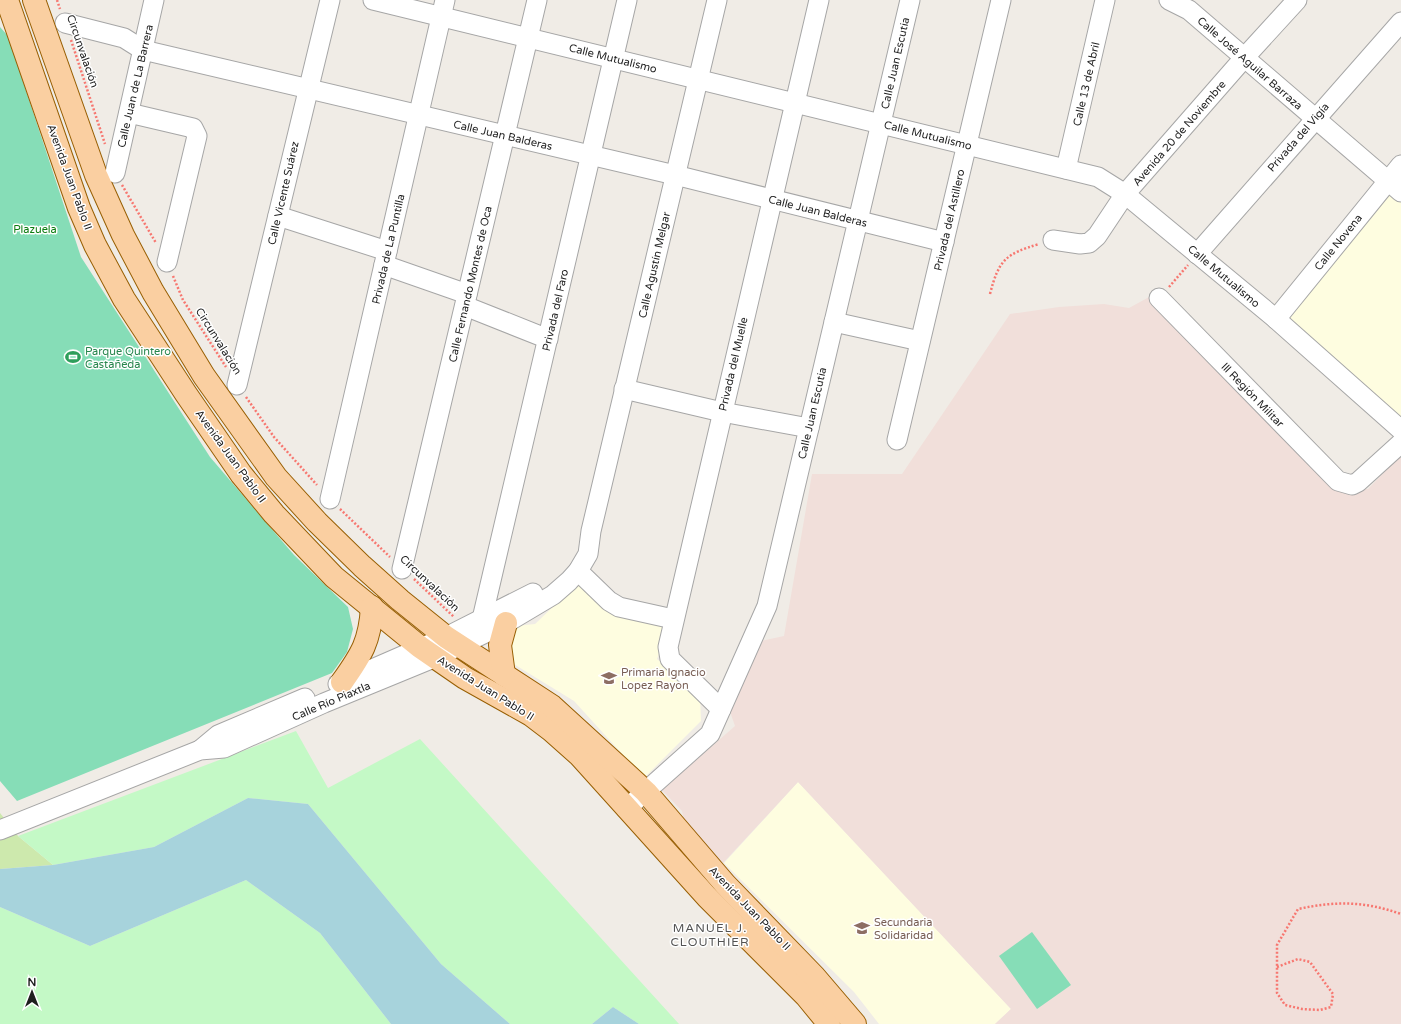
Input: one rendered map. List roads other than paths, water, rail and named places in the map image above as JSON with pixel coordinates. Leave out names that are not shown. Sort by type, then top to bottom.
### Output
[{"type":"main road","name":"Avenida Juan Pablo II","points":[[8,0],[79,208],[95,245],[124,299],[186,394],[241,474],[274,514],[334,577],[428,652],[465,678],[531,715],[552,731],[579,756],[707,897],[749,924],[820,981],[855,1024]]},
{"type":"main road","name":"Avenida Juan Pablo II","points":[[34,0],[96,175],[123,235],[153,292],[204,376],[276,477],[317,522],[362,566],[463,633],[504,675],[562,714],[646,792],[725,884],[749,924],[829,1024]]},
{"type":"main road","points":[[186,394],[204,376]]},
{"type":"main road","points":[[342,682],[357,661],[367,642],[371,625],[372,607]]},
{"type":"main road","points":[[504,675],[500,645],[506,623]]},
{"type":"street","name":"Calle Juan de La Barrera","points":[[115,173],[154,0]]},
{"type":"street","name":"Calle Vicente Suárez","points":[[237,385],[330,0]]},
{"type":"street","name":"Calle Mutualismo","points":[[373,0],[443,8],[528,38],[1098,177],[1125,194],[1276,319],[1401,430]]},
{"type":"street","name":"Calle Fernando Montes de Oca","points":[[402,568],[537,0]]},
{"type":"street","name":"Privada del Faro","points":[[463,633],[548,339],[627,0]]},
{"type":"street","name":"Calle Agustín Melgar","points":[[463,633],[506,623],[553,595],[578,571],[588,554],[591,531],[624,389],[717,0]]},
{"type":"street","name":"Privada del Muelle","points":[[721,709],[670,659],[668,647],[673,619],[819,0]]},
{"type":"street","name":"Calle Juan Escutia","points":[[646,792],[710,734],[767,606],[910,0]]},
{"type":"street","name":"Privada del Astillero","points":[[897,440],[1001,0]]},
{"type":"street","name":"Calle 13 de Abril","points":[[1066,169],[1105,0]]},
{"type":"street","name":"Calle José Aguilar Barraza","points":[[1169,0],[1189,10],[1394,187]]},
{"type":"street","name":"Avenida 20 de Noviembre","points":[[1053,240],[1080,244],[1089,243],[1097,236],[1125,194],[1297,0]]},
{"type":"street","name":"Privada de La Puntilla","points":[[330,499],[443,8]]},
{"type":"street","name":"Privada del Vigía","points":[[1197,254],[1401,22]]},
{"type":"street","name":"Calle Juan Balderas","points":[[65,23],[124,38],[143,50],[675,175],[944,242]]},
{"type":"street","points":[[129,113],[193,128],[197,136],[167,262]]},
{"type":"street","name":"Calle Novena","points":[[1276,319],[1394,187],[1401,166]]},
{"type":"street","points":[[278,216],[386,258],[466,300],[548,339]]},
{"type":"street","name":"lll Región Militar","points":[[1159,298],[1331,476],[1338,481],[1352,485],[1358,482],[1401,443]]},
{"type":"street","points":[[834,322],[920,341]]},
{"type":"street","points":[[624,389],[722,412],[809,428]]},
{"type":"street","name":"Calle Agustín Melgar","points":[[463,633],[543,587],[563,570],[591,531]]},
{"type":"street","points":[[578,571],[609,602],[619,607],[673,619]]},
{"type":"street","name":"Calle Río Piaxtla","points":[[0,830],[200,750],[224,748],[324,703],[428,652],[463,633]]},
{"type":"street","name":"Calle Río Piaxtla","points":[[200,750],[218,735],[342,682],[428,652]]},
{"type":"street","points":[[626,809],[646,792]]},
{"type":"water","points":[[248,798],[308,804],[441,964],[510,1024],[391,1024],[320,933],[246,880],[90,946],[0,907],[0,869],[53,865],[154,847]]},
{"type":"water","points":[[613,1007],[639,1024],[592,1024]]},
{"type":"place","name":"Parque Quintero Castañeda","points":[[73,357]]},
{"type":"place","name":"Primaria Ignacio Lopez Rayon","points":[[609,678]]},
{"type":"place","name":"Secundaria Solidaridad","points":[[862,928]]},
{"type":"district","name":"MANUEL J. CLOUTHIER","points":[[710,935]]},
{"type":"park label","name":"Plazuela","points":[[35,229]]}]
